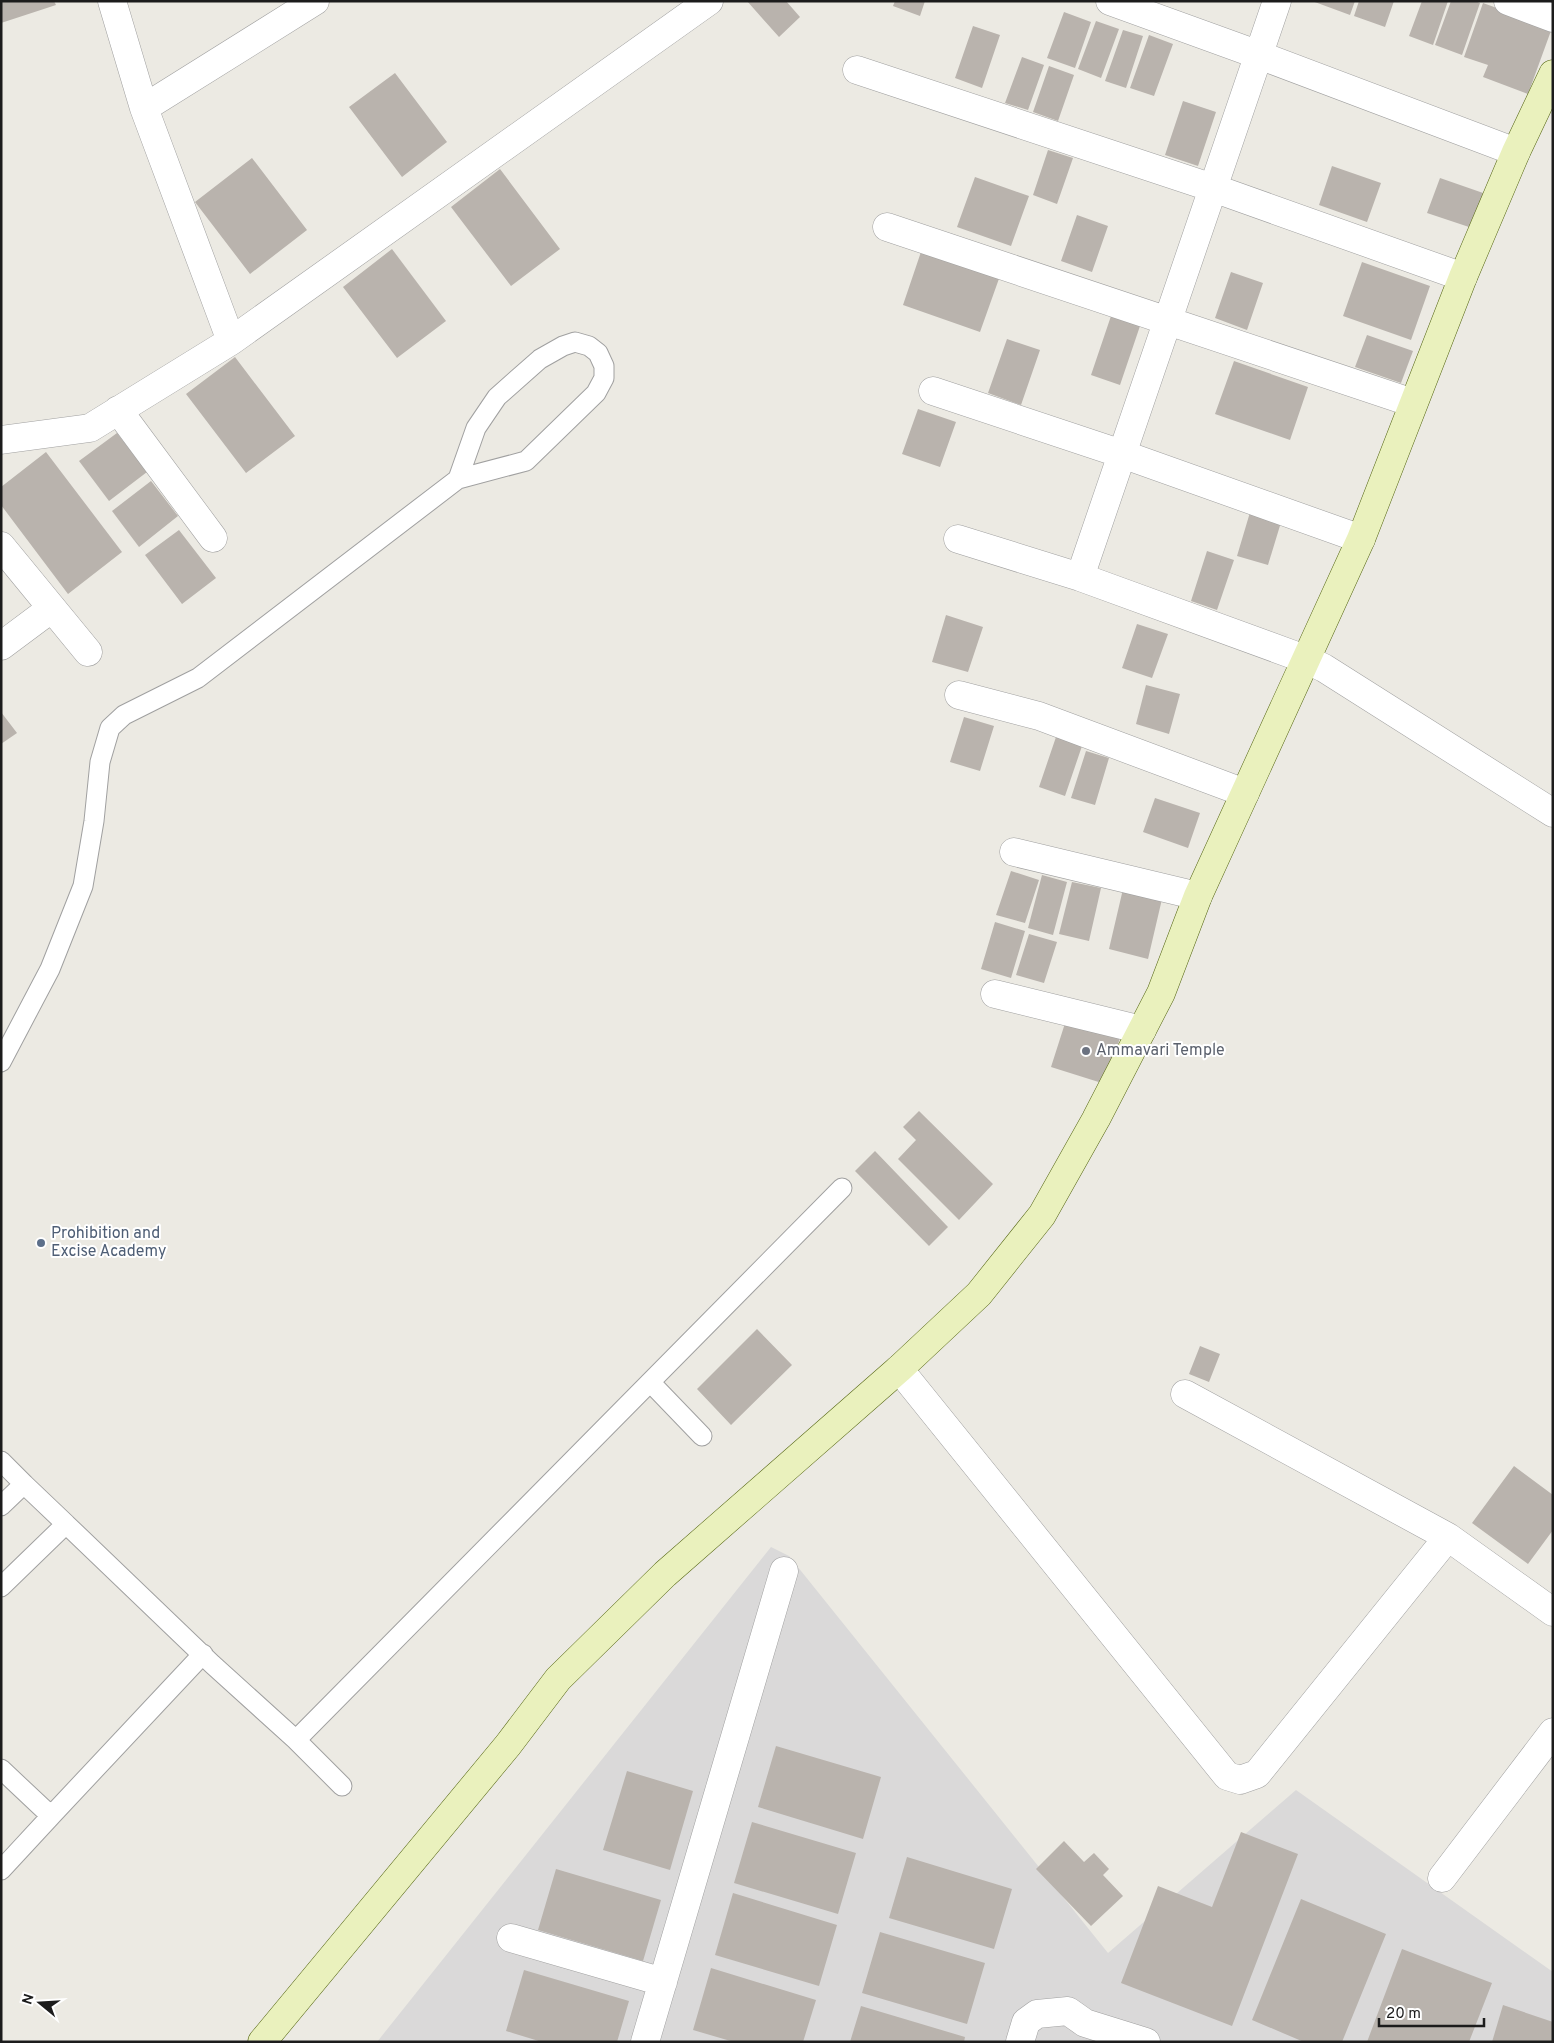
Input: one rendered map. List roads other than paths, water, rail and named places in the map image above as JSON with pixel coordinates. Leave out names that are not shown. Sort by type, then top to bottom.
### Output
[{"type":"street","points":[[112,1],[144,108],[230,341]]},
{"type":"street","points":[[144,108],[315,1]]},
{"type":"street","points":[[3,435],[90,428],[230,341],[709,1]]},
{"type":"street","points":[[1110,1],[1516,152]]},
{"type":"street","points":[[1080,578],[1277,1]]},
{"type":"street","points":[[1508,1],[1553,18]]},
{"type":"street","points":[[857,70],[1213,188],[1463,277]]},
{"type":"street","points":[[262,2042],[508,1745],[558,1679],[665,1574],[899,1369],[979,1294],[1042,1215],[1096,1119],[1161,992],[1198,896],[1361,540],[1463,277],[1516,152],[1553,74]]},
{"type":"street","points":[[886,227],[1413,403]]},
{"type":"street","points":[[933,391],[1122,454],[1361,540]]},
{"type":"street","points":[[118,410],[214,538]]},
{"type":"street","points":[[958,539],[1080,578],[1305,659],[1324,668],[1553,813]]},
{"type":"street","points":[[1,546],[88,652]]},
{"type":"street","points":[[1,646],[52,608]]},
{"type":"street","points":[[959,695],[1039,716],[1245,793]]},
{"type":"street","points":[[1014,852],[1198,896]]},
{"type":"street","points":[[995,994],[1142,1030]]},
{"type":"street","points":[[899,1369],[1228,1776],[1240,1780],[1257,1774],[1448,1537]]},
{"type":"street","points":[[1185,1394],[1448,1537],[1553,1612]]},
{"type":"street","points":[[645,2042],[784,1571]]},
{"type":"street","points":[[1442,1878],[1553,1732]]},
{"type":"street","points":[[511,1938],[663,1982]]},
{"type":"street","points":[[1020,2042],[1026,2022],[1037,2014],[1068,2011],[1082,2033],[1146,2042]]},
{"type":"lane","points":[[1,1062],[50,969],[83,886],[94,821],[100,762],[110,728],[124,715],[198,678],[458,479],[526,461],[596,393],[604,378],[604,366],[598,353],[589,346],[575,342],[563,346],[540,359],[497,397],[476,428],[458,479]]},
{"type":"lane","points":[[296,1740],[842,1188]]},
{"type":"lane","points":[[650,1382],[702,1436]]},
{"type":"lane","points":[[1,1462],[296,1740],[342,1786]]},
{"type":"lane","points":[[1,1506],[24,1484]]},
{"type":"lane","points":[[1,1587],[66,1524]]},
{"type":"lane","points":[[1,1870],[203,1654]]},
{"type":"lane","points":[[1,1770],[51,1816]]},
{"type":"place","name":"Ammavari Temple","points":[[1086,1051]]},
{"type":"place","name":"Prohibition and Excise Academy","points":[[41,1243]]}]
